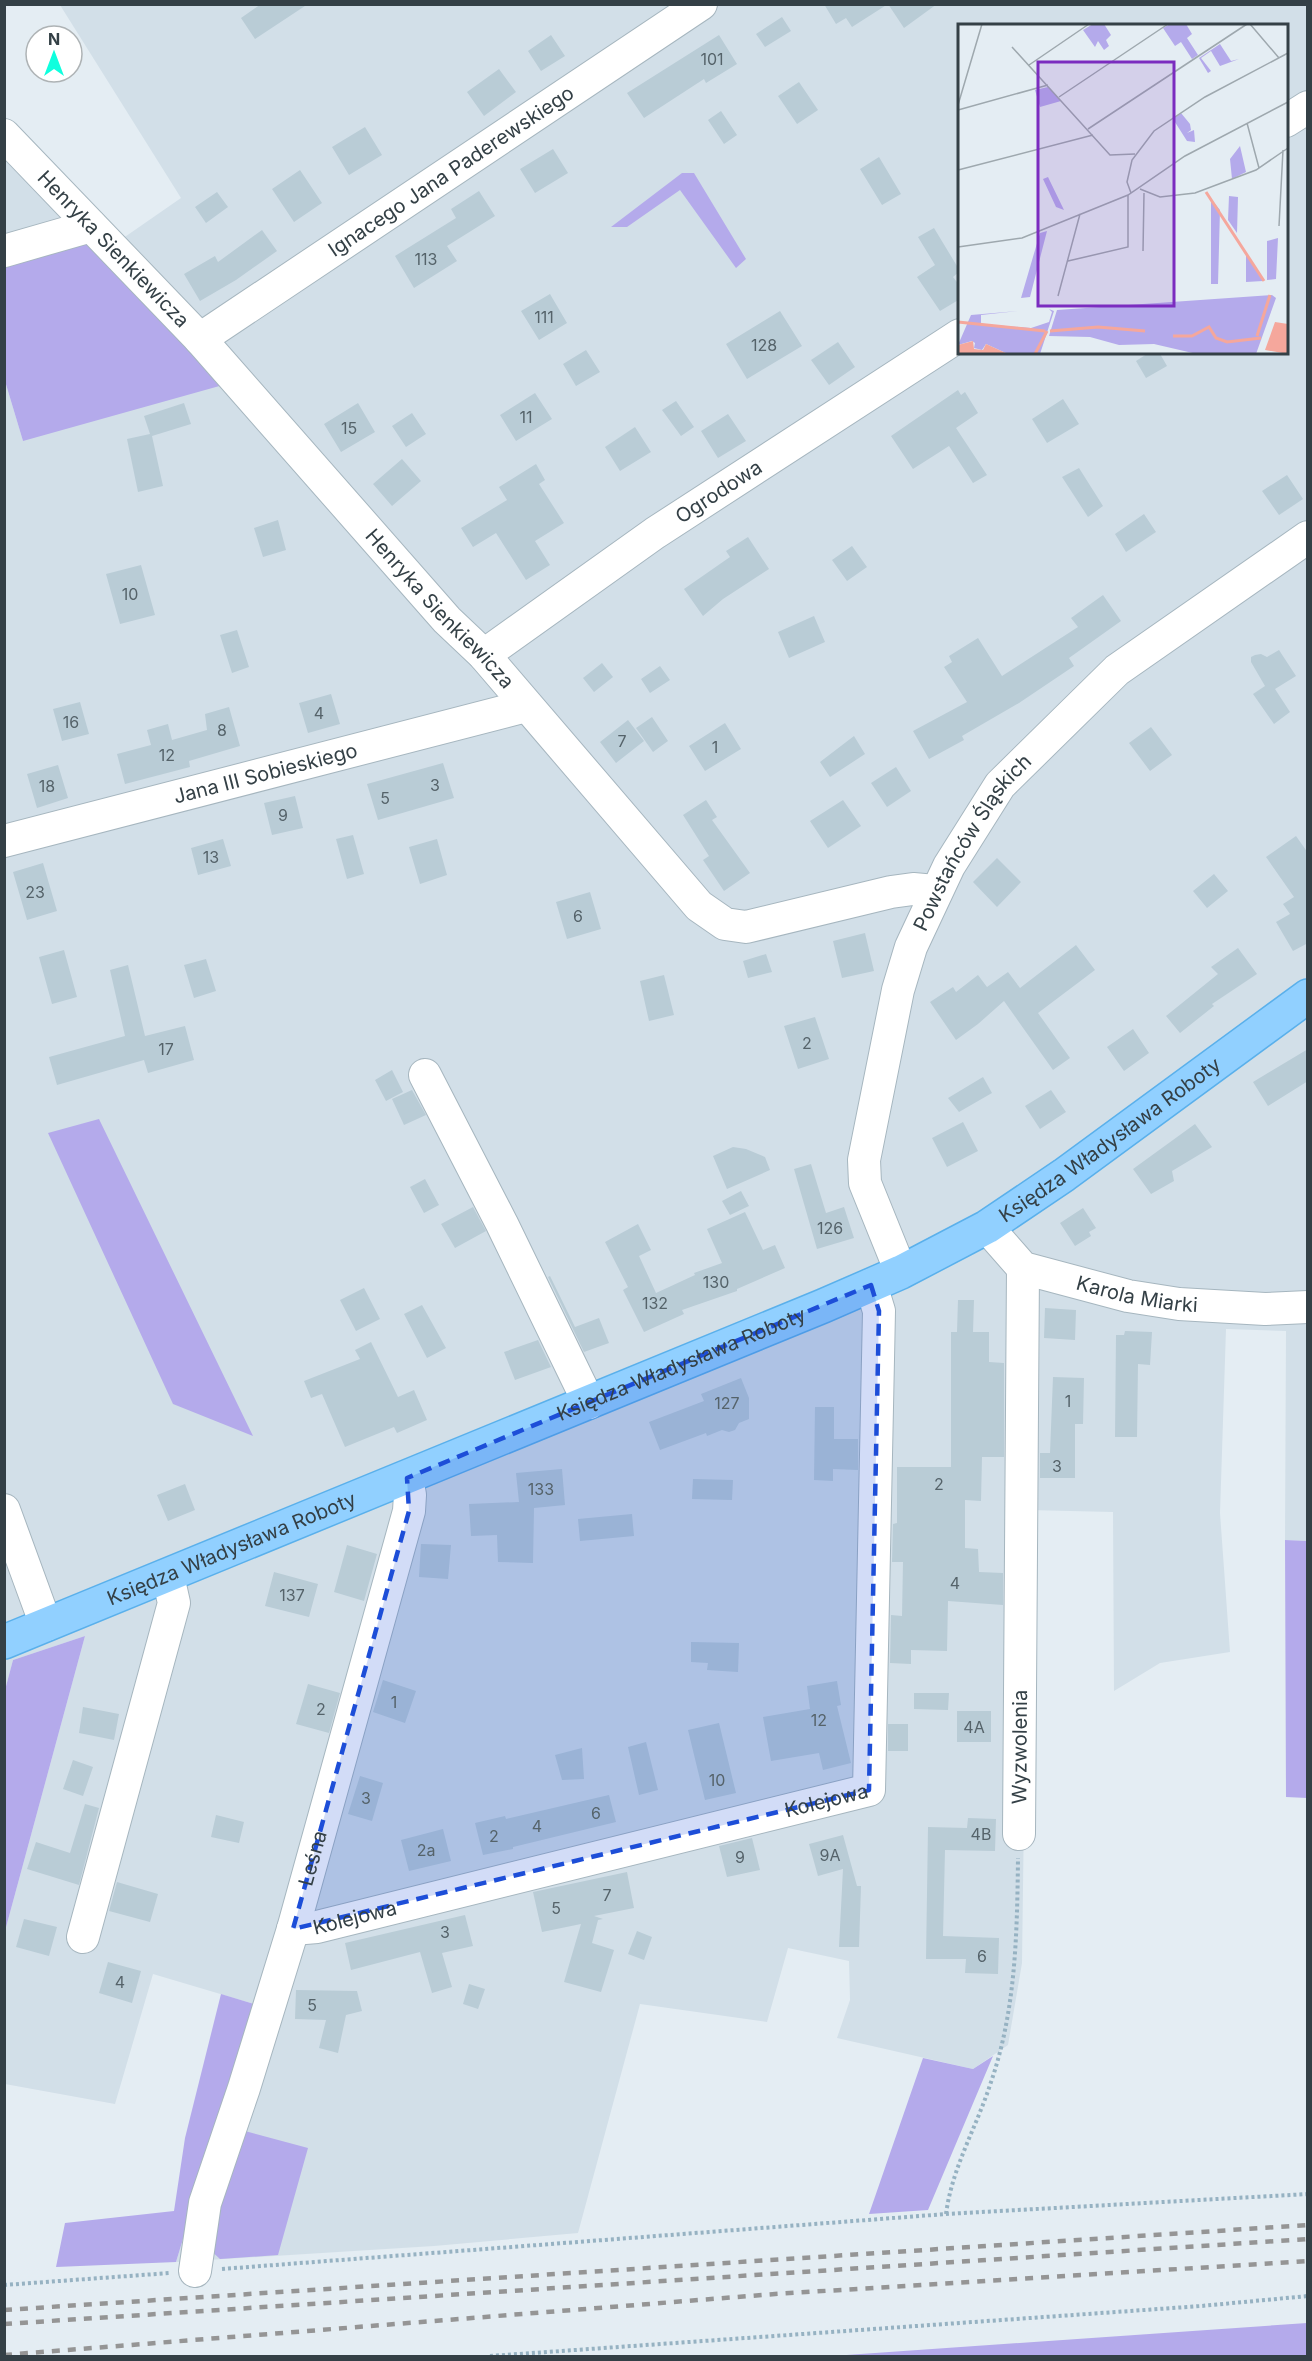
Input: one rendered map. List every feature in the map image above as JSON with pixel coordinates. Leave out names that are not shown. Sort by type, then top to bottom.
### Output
[{"type":"main road","name":"Księdza Władysława Roboty","points":[[4,1642],[589,1403],[901,1272],[987,1227],[1064,1175],[1308,996]]},
{"type":"street","name":"Ignacego Jana Paderewskiego","points":[[200,339],[701,4]]},
{"type":"street","points":[[1288,120],[1308,107]]},
{"type":"street","name":"Henryka Sienkiewicza","points":[[4,135],[200,339],[447,620],[484,655],[699,906],[725,924],[746,927],[759,926],[891,892],[913,889],[935,891]]},
{"type":"street","points":[[4,251],[91,226]]},
{"type":"street","name":"Ogrodowa","points":[[484,655],[655,533],[958,336]]},
{"type":"street","name":"Powstańców Śląskich","points":[[901,1272],[865,1183],[864,1160],[898,990],[911,947],[935,891],[1000,785],[1117,670],[1308,537]]},
{"type":"street","name":"Jana III Sobieskiego","points":[[4,841],[526,706]]},
{"type":"street","points":[[425,1075],[502,1224],[589,1403]]},
{"type":"street","points":[[987,1227],[1023,1268]]},
{"type":"street","name":"Karola Miarki","points":[[1023,1268],[1155,1302],[1265,1309],[1308,1307]]},
{"type":"street","name":"Wyzwolenia","points":[[1018,1834],[1023,1268]]},
{"type":"street","name":"Kolejowa","points":[[292,1929],[317,1927],[869,1790],[879,1311],[871,1285]]},
{"type":"street","name":"Leśna","points":[[195,2271],[205,2203],[244,2088],[292,1929],[409,1511],[410,1495],[407,1478]]},
{"type":"street","points":[[4,1510],[46,1625]]},
{"type":"street","points":[[83,1937],[174,1603],[168,1576]]},
{"type":"path","points":[[946,2214],[949,2193],[991,2084],[1009,2019],[1017,1921],[1018,1834]]},
{"type":"path","points":[[4,2285],[946,2214],[1308,2194]]},
{"type":"path","points":[[490,2356],[1308,2296]]},
{"type":"highlighted area","points":[[871,1285],[879,1311],[869,1790],[293,1929],[409,1511],[407,1478]]},
{"type":"shaded area","points":[[60,5],[1307,5],[1307,1541],[1285,1540],[1286,1331],[1226,1329],[1220,1513],[1230,1652],[1160,1663],[1114,1691],[1113,1512],[1028,1510],[1022,1963],[1008,2045],[973,2069],[837,2038],[850,2000],[849,1961],[788,1948],[767,2022],[640,2004],[578,2233],[434,2246],[176,2262],[254,2004],[153,1974],[115,2104],[5,2084],[5,1931],[85,1636],[13,1660],[5,1690],[5,381],[23,441],[119,241],[181,198],[84,43],[84,24],[72,24]]},
{"type":"shaded area","points":[[5,152],[72,222],[5,242]]},
{"type":"shaded area","points":[[682,173],[694,173],[746,259],[736,268],[680,190],[627,227],[611,227]]},
{"type":"shaded area","points":[[93,241],[223,385],[23,441],[5,381],[5,265]]},
{"type":"shaded area","points":[[99,1119],[253,1436],[173,1404],[48,1133]]},
{"type":"shaded area","points":[[1285,1540],[1307,1541],[1307,1798],[1286,1797]]},
{"type":"shaded area","points":[[85,1636],[5,1931],[5,1690],[13,1660]]},
{"type":"shaded area","points":[[221,1994],[254,2004],[176,2262],[56,2267],[65,2223],[174,2211],[185,2138]]},
{"type":"shaded area","points":[[993,2056],[928,2210],[869,2214],[923,2058],[973,2069]]},
{"type":"shaded area","points":[[245,2131],[308,2148],[278,2255],[220,2259],[208,2248],[221,2199]]},
{"type":"shaded area","points":[[1307,2323],[1307,2356],[832,2356]]},
{"type":"building","points":[[261,4],[308,4],[255,39],[241,18]]},
{"type":"building","points":[[824,4],[888,4],[852,27],[846,18],[836,24]]},
{"type":"building","points":[[888,4],[937,4],[904,28]]},
{"type":"building","points":[[782,17],[791,31],[765,47],[756,34]]},
{"type":"building","points":[[551,35],[565,56],[541,71],[528,51]]},
{"type":"building","points":[[719,35],[737,64],[706,83],[704,79],[644,118],[627,93]]},
{"type":"building","points":[[499,69],[516,92],[484,116],[467,92]]},
{"type":"building","points":[[799,82],[818,110],[797,124],[778,96]]},
{"type":"building","points":[[721,111],[737,135],[724,144],[708,120]]},
{"type":"building","points":[[365,127],[382,155],[349,175],[332,147]]},
{"type":"building","points":[[553,149],[568,173],[535,193],[520,169]]},
{"type":"building","points":[[879,157],[901,194],[882,205],[860,169]]},
{"type":"building","points":[[300,170],[322,203],[294,222],[272,189]]},
{"type":"building","points":[[479,191],[495,216],[447,246],[457,261],[414,288],[395,256],[456,218],[451,209]]},
{"type":"building","points":[[217,192],[228,207],[206,223],[195,207]]},
{"type":"building","points":[[934,228],[958,268],[958,273],[953,277],[958,283],[958,300],[940,311],[917,277],[935,265],[918,237]]},
{"type":"building","points":[[262,230],[277,251],[236,280],[200,301],[184,274],[215,256],[218,262]]},
{"type":"building","points":[[550,294],[567,323],[539,340],[521,311]]},
{"type":"building","points":[[780,311],[802,346],[747,379],[726,344]]},
{"type":"building","points":[[838,342],[855,367],[829,385],[811,360]]},
{"type":"building","points":[[586,350],[600,372],[576,386],[563,364]]},
{"type":"building","points":[[1147,354],[1160,354],[1167,366],[1146,378],[1136,361]]},
{"type":"building","points":[[958,390],[961,395],[965,392],[978,413],[956,428],[987,475],[973,483],[949,446],[913,469],[891,436]]},
{"type":"building","points":[[535,393],[552,419],[516,441],[500,415]]},
{"type":"building","points":[[1063,399],[1079,424],[1047,443],[1032,419]]},
{"type":"building","points":[[676,401],[694,427],[681,436],[662,410]]},
{"type":"building","points":[[184,403],[191,424],[152,436],[163,486],[138,492],[127,439],[150,434],[144,416]]},
{"type":"building","points":[[358,403],[375,432],[341,452],[324,424]]},
{"type":"building","points":[[412,413],[426,434],[406,447],[392,426]]},
{"type":"building","points":[[728,414],[746,441],[718,458],[701,431]]},
{"type":"building","points":[[635,427],[651,452],[620,471],[605,447]]},
{"type":"building","points":[[402,459],[421,481],[392,506],[373,484]]},
{"type":"building","points":[[536,464],[545,480],[539,484],[564,523],[535,541],[550,565],[526,580],[496,533],[473,547],[461,528],[507,500],[499,487]]},
{"type":"building","points":[[1079,468],[1103,506],[1088,517],[1062,477]]},
{"type":"building","points":[[1287,475],[1303,499],[1279,515],[1262,491]]},
{"type":"building","points":[[1144,514],[1156,532],[1126,552],[1115,534]]},
{"type":"building","points":[[278,520],[286,550],[263,557],[254,528]]},
{"type":"building","points":[[748,537],[769,569],[723,599],[703,616],[684,589],[730,557],[726,551]]},
{"type":"building","points":[[852,546],[867,567],[847,581],[832,560]]},
{"type":"building","points":[[141,565],[155,615],[120,624],[106,574]]},
{"type":"building","points":[[1103,595],[1121,621],[1069,658],[1074,666],[1019,703],[962,736],[964,740],[929,759],[913,731],[967,702],[944,667],[952,662],[949,656],[978,638],[1002,676],[1078,627],[1071,618]]},
{"type":"building","points":[[814,616],[825,642],[789,658],[778,632]]},
{"type":"building","points":[[237,630],[249,667],[232,673],[220,635]]},
{"type":"building","points":[[1279,650],[1296,676],[1275,689],[1290,712],[1274,724],[1253,694],[1265,686],[1251,662],[1251,657],[1261,654],[1267,657]]},
{"type":"building","points":[[602,663],[613,677],[594,692],[583,678]]},
{"type":"building","points":[[660,666],[670,680],[650,693],[641,679]]},
{"type":"building","points":[[331,694],[340,724],[308,733],[299,703]]},
{"type":"building","points":[[80,702],[89,734],[62,741],[53,709]]},
{"type":"building","points":[[229,707],[240,746],[189,761],[190,767],[125,784],[117,754],[151,745],[147,730],[168,724],[172,740],[207,730],[205,714]]},
{"type":"building","points":[[652,717],[668,741],[653,752],[636,728]]},
{"type":"building","points":[[628,720],[644,741],[616,763],[600,742]]},
{"type":"building","points":[[725,723],[741,749],[705,771],[689,746]]},
{"type":"building","points":[[1151,727],[1172,755],[1150,771],[1129,743]]},
{"type":"building","points":[[854,736],[865,754],[830,777],[820,762]]},
{"type":"building","points":[[443,763],[454,798],[378,820],[367,784]]},
{"type":"building","points":[[58,765],[68,798],[37,808],[27,774]]},
{"type":"building","points":[[896,767],[911,791],[887,807],[871,783]]},
{"type":"building","points":[[295,796],[303,828],[272,835],[264,803]]},
{"type":"building","points":[[706,800],[717,817],[712,820],[750,873],[724,891],[703,860],[709,856],[683,815]]},
{"type":"building","points":[[843,800],[861,826],[828,848],[810,821]]},
{"type":"building","points":[[353,835],[364,874],[347,879],[336,839]]},
{"type":"building","points":[[1296,836],[1308,853],[1308,943],[1293,951],[1276,922],[1290,914],[1283,904],[1294,897],[1266,857]]},
{"type":"building","points":[[223,839],[231,866],[198,875],[191,848]]},
{"type":"building","points":[[437,839],[447,875],[420,884],[409,847]]},
{"type":"building","points":[[997,858],[1021,882],[997,907],[973,882]]},
{"type":"building","points":[[43,863],[57,911],[27,920],[13,872]]},
{"type":"building","points":[[1214,874],[1228,891],[1207,908],[1193,891]]},
{"type":"building","points":[[590,892],[601,929],[567,939],[556,902]]},
{"type":"building","points":[[865,933],[874,971],[842,978],[833,941]]},
{"type":"building","points":[[1076,945],[1095,970],[1038,1013],[1070,1058],[1053,1070],[1004,1001],[956,1040],[930,1002],[953,987],[956,992],[978,975],[987,987],[1008,972],[1020,988]]},
{"type":"building","points":[[1238,948],[1257,974],[1212,1004],[1214,1006],[1180,1033],[1166,1016],[1218,974],[1211,967]]},
{"type":"building","points":[[64,950],[77,997],[52,1004],[39,957]]},
{"type":"building","points":[[766,954],[772,972],[748,978],[743,961]]},
{"type":"building","points":[[206,959],[216,991],[194,998],[184,965]]},
{"type":"building","points":[[128,965],[145,1036],[185,1026],[194,1060],[148,1073],[144,1060],[57,1085],[49,1057],[125,1036],[110,970]]},
{"type":"building","points":[[664,975],[674,1015],[649,1021],[640,981]]},
{"type":"building","points":[[815,1017],[829,1059],[798,1069],[784,1026]]},
{"type":"building","points":[[1133,1029],[1149,1053],[1124,1071],[1107,1047]]},
{"type":"building","points":[[1308,1049],[1308,1081],[1268,1106],[1253,1082]]},
{"type":"building","points":[[392,1070],[403,1092],[386,1101],[375,1080]]},
{"type":"building","points":[[983,1077],[992,1093],[959,1112],[948,1098]]},
{"type":"building","points":[[412,1090],[426,1115],[404,1125],[392,1099]]},
{"type":"building","points":[[1051,1090],[1066,1112],[1040,1129],[1025,1106]]},
{"type":"building","points":[[963,1122],[978,1151],[947,1167],[932,1138]]},
{"type":"building","points":[[1195,1124],[1212,1147],[1172,1171],[1174,1181],[1151,1194],[1133,1169]]},
{"type":"building","points":[[733,1147],[746,1149],[765,1157],[770,1170],[727,1189],[713,1156]]},
{"type":"building","points":[[811,1164],[826,1213],[844,1207],[854,1238],[817,1249],[794,1169]]},
{"type":"building","points":[[425,1179],[439,1205],[424,1213],[410,1187]]},
{"type":"building","points":[[741,1191],[749,1206],[730,1215],[722,1201]]},
{"type":"building","points":[[473,1207],[486,1231],[455,1248],[441,1224]]},
{"type":"building","points":[[1083,1208],[1096,1228],[1089,1232],[1091,1236],[1075,1246],[1060,1223]]},
{"type":"building","points":[[745,1212],[763,1250],[775,1245],[785,1268],[737,1289],[737,1291],[682,1310],[684,1314],[644,1332],[623,1290],[628,1287],[605,1242],[638,1224],[651,1250],[639,1256],[656,1293],[695,1275],[694,1273],[722,1263],[707,1229]]},
{"type":"building","points":[[550,1276],[575,1327],[599,1318],[609,1343],[584,1352],[548,1277]]},
{"type":"building","points":[[364,1288],[380,1319],[356,1331],[340,1300]]},
{"type":"building","points":[[958,1300],[974,1300],[973,1332],[989,1332],[989,1362],[1004,1363],[1004,1457],[982,1457],[981,1501],[965,1500],[965,1548],[978,1549],[979,1572],[1003,1573],[1003,1605],[948,1601],[947,1651],[911,1650],[911,1664],[890,1663],[891,1615],[902,1616],[903,1562],[892,1562],[893,1524],[897,1523],[897,1467],[951,1467],[951,1332],[957,1332]]},
{"type":"building","points":[[422,1305],[446,1348],[427,1358],[404,1314]]},
{"type":"building","points":[[1045,1308],[1076,1310],[1075,1340],[1044,1338]]},
{"type":"building","points":[[1125,1331],[1152,1332],[1150,1365],[1138,1364],[1137,1437],[1115,1437],[1116,1335],[1124,1335]]},
{"type":"building","points":[[538,1340],[551,1367],[515,1380],[504,1352]]},
{"type":"building","points":[[371,1342],[398,1397],[414,1390],[427,1420],[397,1433],[394,1427],[345,1447],[322,1394],[311,1398],[304,1381],[360,1359],[355,1350]]},
{"type":"building","points":[[1053,1377],[1084,1378],[1083,1424],[1075,1424],[1075,1478],[1040,1478],[1040,1453],[1050,1453]]},
{"type":"building","points":[[741,1378],[749,1398],[749,1419],[739,1423],[735,1430],[729,1432],[722,1430],[707,1436],[706,1433],[660,1450],[649,1422],[704,1401],[701,1394]]},
{"type":"building","points":[[815,1407],[834,1407],[834,1439],[858,1439],[858,1470],[833,1469],[833,1481],[814,1480]]},
{"type":"building","points":[[562,1469],[565,1505],[534,1508],[533,1563],[498,1562],[497,1535],[471,1536],[469,1504],[519,1502],[516,1473]]},
{"type":"building","points":[[693,1479],[733,1480],[732,1500],[692,1499]]},
{"type":"building","points":[[185,1484],[195,1510],[168,1521],[157,1495]]},
{"type":"building","points":[[632,1514],[634,1536],[580,1541],[578,1519]]},
{"type":"building","points":[[421,1544],[451,1545],[448,1579],[419,1577]]},
{"type":"building","points":[[347,1545],[377,1554],[364,1601],[334,1592]]},
{"type":"building","points":[[274,1572],[318,1584],[309,1617],[265,1606]]},
{"type":"building","points":[[691,1642],[739,1643],[738,1672],[707,1670],[708,1663],[691,1662]]},
{"type":"building","points":[[383,1680],[416,1691],[405,1723],[373,1712]]},
{"type":"building","points":[[837,1681],[841,1705],[837,1706],[851,1763],[823,1770],[819,1753],[771,1761],[763,1717],[810,1709],[807,1686]]},
{"type":"building","points":[[308,1684],[340,1693],[329,1733],[296,1724]]},
{"type":"building","points":[[914,1693],[949,1693],[948,1710],[914,1709]]},
{"type":"building","points":[[83,1707],[119,1714],[114,1740],[79,1733]]},
{"type":"building","points":[[957,1711],[991,1711],[991,1742],[957,1742]]},
{"type":"building","points":[[719,1723],[736,1793],[705,1800],[688,1730]]},
{"type":"building","points":[[888,1724],[908,1724],[908,1751],[888,1751]]},
{"type":"building","points":[[646,1742],[658,1790],[639,1795],[628,1747]]},
{"type":"building","points":[[582,1748],[584,1779],[562,1780],[555,1755]]},
{"type":"building","points":[[73,1760],[93,1767],[83,1796],[63,1789]]},
{"type":"building","points":[[360,1776],[383,1783],[372,1821],[348,1814]]},
{"type":"building","points":[[609,1795],[616,1822],[483,1855],[475,1823],[505,1816],[506,1819]]},
{"type":"building","points":[[85,1804],[99,1808],[79,1885],[27,1869],[36,1842],[70,1853]]},
{"type":"building","points":[[216,1815],[244,1822],[239,1843],[211,1837]]},
{"type":"building","points":[[968,1818],[996,1819],[995,1851],[945,1850],[943,1936],[999,1938],[998,1974],[965,1973],[966,1959],[926,1959],[928,1827],[967,1828]]},
{"type":"building","points":[[443,1829],[451,1861],[409,1871],[401,1840]]},
{"type":"building","points":[[843,1835],[857,1886],[861,1886],[859,1947],[839,1947],[843,1869],[818,1876],[809,1844]]},
{"type":"building","points":[[752,1838],[760,1870],[727,1877],[719,1846]]},
{"type":"building","points":[[627,1872],[634,1908],[594,1916],[603,1919],[598,1920],[592,1943],[614,1950],[601,1992],[564,1982],[581,1924],[542,1932],[533,1892]]},
{"type":"building","points":[[117,1882],[158,1894],[150,1922],[109,1911]]},
{"type":"building","points":[[465,1915],[473,1946],[442,1953],[452,1987],[432,1993],[420,1952],[351,1970],[345,1943]]},
{"type":"building","points":[[24,1919],[57,1927],[49,1956],[16,1947]]},
{"type":"building","points":[[637,1931],[652,1937],[644,1960],[628,1954]]},
{"type":"building","points":[[108,1962],[141,1971],[132,2003],[99,1993]]},
{"type":"building","points":[[469,1984],[485,1989],[478,2009],[463,2004]]},
{"type":"building","points":[[296,1990],[357,1991],[362,2011],[346,2015],[338,2053],[319,2048],[326,2020],[295,2019]]},
{"type":"railway","points":[[4,2310],[1308,2225]]},
{"type":"railway","points":[[4,2324],[1308,2239]]},
{"type":"railway","points":[[4,2355],[775,2294],[1308,2261]]}]
